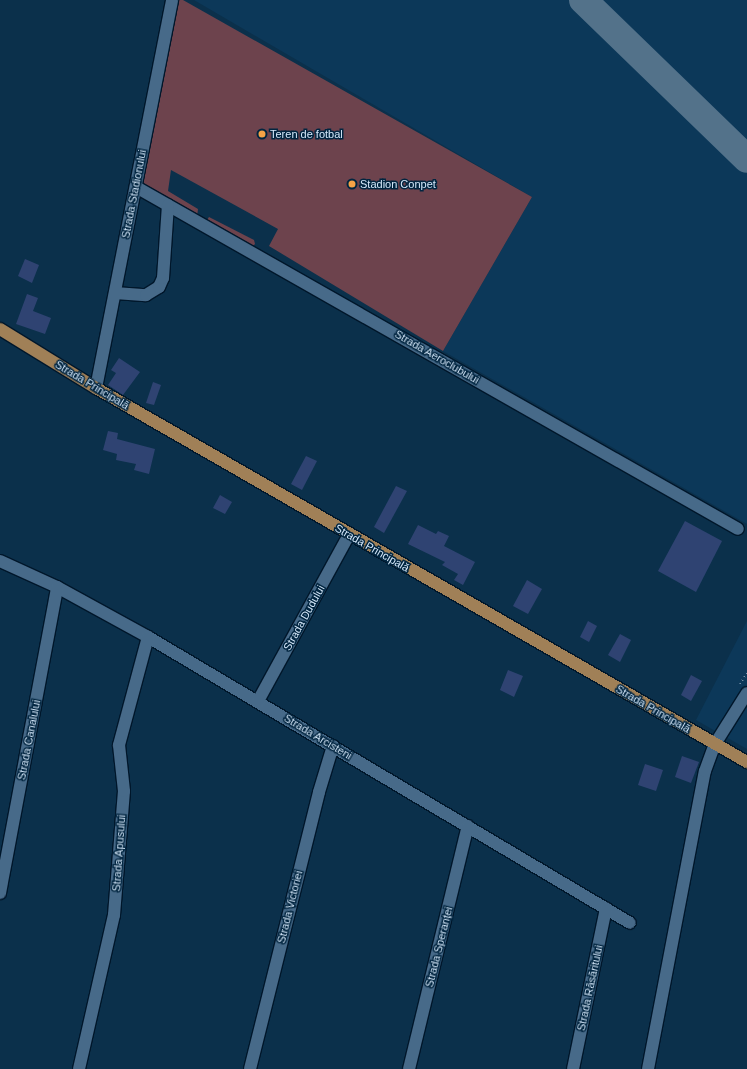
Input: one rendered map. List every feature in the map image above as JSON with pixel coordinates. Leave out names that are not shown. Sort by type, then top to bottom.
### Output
[{"type":"main road","name":"Strada Principală","points":[[0,329],[96,388],[349,535],[747,762]]},
{"type":"street","name":"Strada Stadionului","points":[[96,388],[172,0]]},
{"type":"street","name":"Strada Aeroclubului","points":[[136,187],[738,529]]},
{"type":"street","points":[[115,292],[146,295],[159,287],[163,278],[168,205]]},
{"type":"street","name":"Strada Dudului","points":[[258,701],[349,535]]},
{"type":"street","name":"Strada Arcisteni","points":[[0,561],[58,587],[148,637],[630,923]]},
{"type":"street","name":"Strada Canalului","points":[[0,893],[58,587]]},
{"type":"street","name":"Strada Apusului","points":[[79,1069],[114,915],[124,790],[119,746],[148,637]]},
{"type":"street","points":[[648,1069],[705,771],[715,744],[747,693]]},
{"type":"street","name":"Strada Victoriei","points":[[250,1069],[319,792],[333,746]]},
{"type":"street","name":"Strada Speranței","points":[[409,1069],[468,826]]},
{"type":"street","name":"Strada Răsăritului","points":[[573,1069],[606,908]]},
{"type":"shaded area","name":"Stadion Conpet","points":[[174,0],[183,0],[532,197],[443,351],[269,246],[278,229],[171,170],[168,191],[198,209],[197,217],[150,196],[140,181]]},
{"type":"shaded area","points":[[194,0],[747,0],[747,524],[443,351],[532,197]]},
{"type":"shaded area","points":[[209,217],[254,240],[255,244],[252,247],[207,220]]},
{"type":"shaded area","points":[[747,621],[747,749],[696,720]]},
{"type":"building","points":[[25,259],[39,265],[32,283],[18,276]]},
{"type":"building","points":[[27,294],[38,298],[33,311],[51,318],[45,334],[16,324]]},
{"type":"building","points":[[119,358],[140,372],[123,395],[108,385],[116,373],[111,370]]},
{"type":"building","points":[[153,382],[161,385],[154,405],[146,403]]},
{"type":"building","points":[[108,431],[118,433],[117,439],[155,449],[149,474],[134,470],[136,464],[116,460],[117,454],[103,450]]},
{"type":"building","points":[[306,456],[317,461],[302,490],[291,484]]},
{"type":"building","points":[[396,486],[407,491],[384,533],[374,527]]},
{"type":"building","points":[[220,495],[232,502],[225,514],[213,508]]},
{"type":"building","points":[[685,521],[722,541],[696,592],[658,571]]},
{"type":"building","points":[[418,525],[436,534],[438,531],[449,536],[444,546],[475,562],[463,585],[454,580],[458,574],[442,565],[445,562],[408,544]]},
{"type":"building","points":[[527,580],[542,589],[528,614],[513,606]]},
{"type":"building","points":[[588,621],[597,626],[589,642],[580,637]]},
{"type":"building","points":[[620,634],[631,640],[620,662],[608,655]]},
{"type":"building","points":[[508,670],[523,676],[514,697],[500,690]]},
{"type":"building","points":[[691,675],[702,681],[691,701],[681,695]]},
{"type":"building","points":[[682,756],[699,762],[691,783],[675,777]]},
{"type":"building","points":[[645,764],[663,770],[656,791],[638,785]]},
{"type":"taxiway","points":[[583,0],[747,159]]},
{"type":"place","name":"Teren de fotbal","points":[[262,134]]},
{"type":"place","name":"Stadion Conpet","points":[[352,184]]}]
